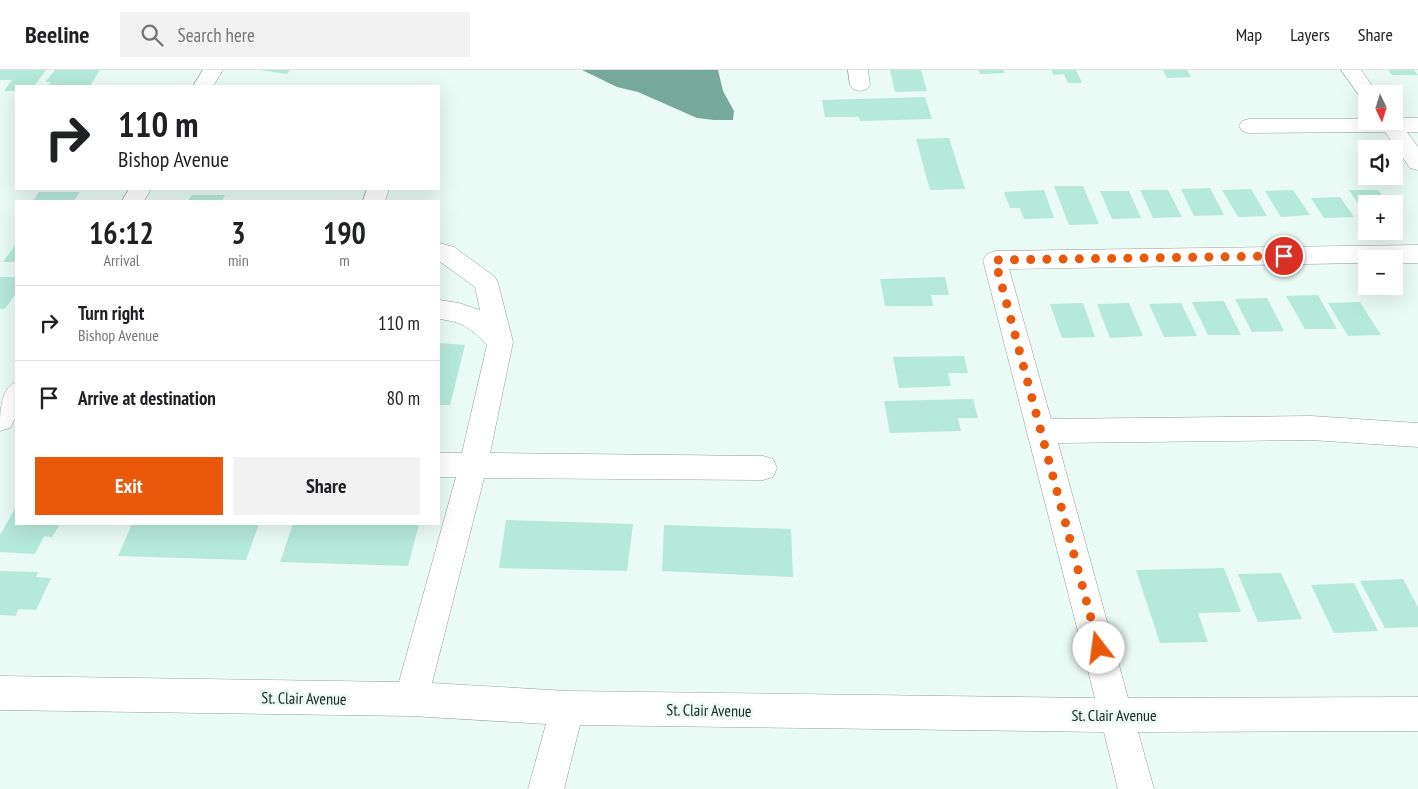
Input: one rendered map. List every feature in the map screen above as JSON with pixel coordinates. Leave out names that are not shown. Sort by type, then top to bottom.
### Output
[{"type":"street","points":[[204,85],[212,70]]},
{"type":"street","points":[[1351,70],[1362,85]]},
{"type":"street","points":[[1249,126],[1358,124]]},
{"type":"street","points":[[1403,124],[1418,125]]},
{"type":"street","points":[[1394,130],[1418,164]]},
{"type":"street","points":[[411,699],[473,467],[500,342],[486,283],[446,253],[440,252]]},
{"type":"street","points":[[1136,789],[995,260],[1418,254]]},
{"type":"street","points":[[440,310],[460,311],[482,323],[500,342]]},
{"type":"street","points":[[0,420],[15,395]]},
{"type":"street","points":[[1041,431],[1311,428],[1418,435]]},
{"type":"street","points":[[440,465],[473,467],[763,468]]},
{"type":"street","name":"St. Clair Avenue","points":[[0,693],[411,699],[567,708],[1116,716],[1418,714]]},
{"type":"street","points":[[546,789],[567,708]]},
{"type":"shaded area","points":[[582,70],[718,70],[723,91],[734,111],[733,120],[697,118],[638,92],[617,87]]},
{"type":"building","points":[[0,70],[46,70],[35,85],[15,85],[15,91],[4,91],[12,80],[0,80]]},
{"type":"building","points":[[55,70],[100,70],[91,85],[48,85],[51,82],[45,82]]},
{"type":"building","points":[[260,70],[290,70],[287,74]]},
{"type":"building","points":[[890,70],[921,70],[927,91],[895,92]]},
{"type":"building","points":[[979,70],[1003,70],[1005,73],[980,74]]},
{"type":"building","points":[[1052,70],[1076,70],[1082,83],[1068,83],[1064,74],[1053,75]]},
{"type":"building","points":[[1163,70],[1187,70],[1191,77],[1167,78]]},
{"type":"building","points":[[1388,70],[1414,70],[1418,75],[1392,75]]},
{"type":"building","points":[[925,97],[932,119],[860,121],[859,117],[825,117],[822,100]]},
{"type":"building","points":[[949,138],[965,189],[930,190],[916,139]]},
{"type":"building","points":[[1054,186],[1083,186],[1099,224],[1069,225]]},
{"type":"building","points":[[1210,188],[1224,215],[1194,216],[1181,189]]},
{"type":"building","points":[[1251,189],[1267,216],[1238,217],[1222,190]]},
{"type":"building","points":[[1044,190],[1054,218],[1024,219],[1020,208],[1010,208],[1004,192]]},
{"type":"building","points":[[1140,190],[1168,190],[1182,217],[1153,218]]},
{"type":"building","points":[[1293,190],[1310,215],[1281,217],[1265,191]]},
{"type":"building","points":[[1349,190],[1378,190],[1382,195],[1358,195],[1358,204]]},
{"type":"building","points":[[1100,191],[1129,191],[1141,218],[1112,219]]},
{"type":"building","points":[[39,192],[80,192],[75,200],[34,200]]},
{"type":"building","points":[[192,195],[225,195],[222,200],[189,200]]},
{"type":"building","points":[[1340,197],[1354,217],[1324,218],[1311,198]]},
{"type":"building","points":[[15,245],[15,262],[3,262]]},
{"type":"building","points":[[0,277],[15,277],[15,296],[5,309],[0,309]]},
{"type":"building","points":[[945,277],[949,295],[931,295],[933,306],[885,306],[880,279]]},
{"type":"building","points":[[1318,295],[1337,329],[1305,329],[1286,296]]},
{"type":"building","points":[[1267,298],[1284,331],[1252,332],[1235,299]]},
{"type":"building","points":[[1224,301],[1241,335],[1208,335],[1192,302]]},
{"type":"building","points":[[1360,302],[1381,335],[1348,336],[1328,303]]},
{"type":"building","points":[[1083,303],[1095,337],[1062,338],[1050,304]]},
{"type":"building","points":[[1129,303],[1143,336],[1110,338],[1097,304]]},
{"type":"building","points":[[1181,303],[1197,336],[1164,337],[1149,304]]},
{"type":"building","points":[[440,343],[465,345],[450,405],[440,405]]},
{"type":"building","points":[[964,356],[968,373],[948,373],[951,386],[899,388],[893,357]]},
{"type":"building","points":[[973,399],[978,418],[958,418],[961,431],[890,433],[884,401]]},
{"type":"building","points":[[15,509],[15,525],[59,525],[52,537],[44,536],[35,554],[0,552],[0,535]]},
{"type":"building","points":[[506,520],[633,524],[627,571],[499,568]]},
{"type":"building","points":[[132,525],[259,525],[246,560],[118,556]]},
{"type":"building","points":[[293,525],[419,525],[408,566],[280,562]]},
{"type":"building","points":[[664,525],[791,529],[793,577],[662,571]]},
{"type":"building","points":[[1224,568],[1241,612],[1198,613],[1208,642],[1160,643],[1136,570]]},
{"type":"building","points":[[0,571],[38,572],[36,577],[51,578],[36,610],[18,609],[16,616],[0,615]]},
{"type":"building","points":[[1281,573],[1302,619],[1258,622],[1238,574]]},
{"type":"building","points":[[1403,579],[1418,607],[1418,627],[1385,628],[1360,581]]},
{"type":"building","points":[[1354,583],[1378,631],[1334,633],[1311,585]]},
{"type":"route","points":[[1099,648],[995,260],[1284,256]]}]
